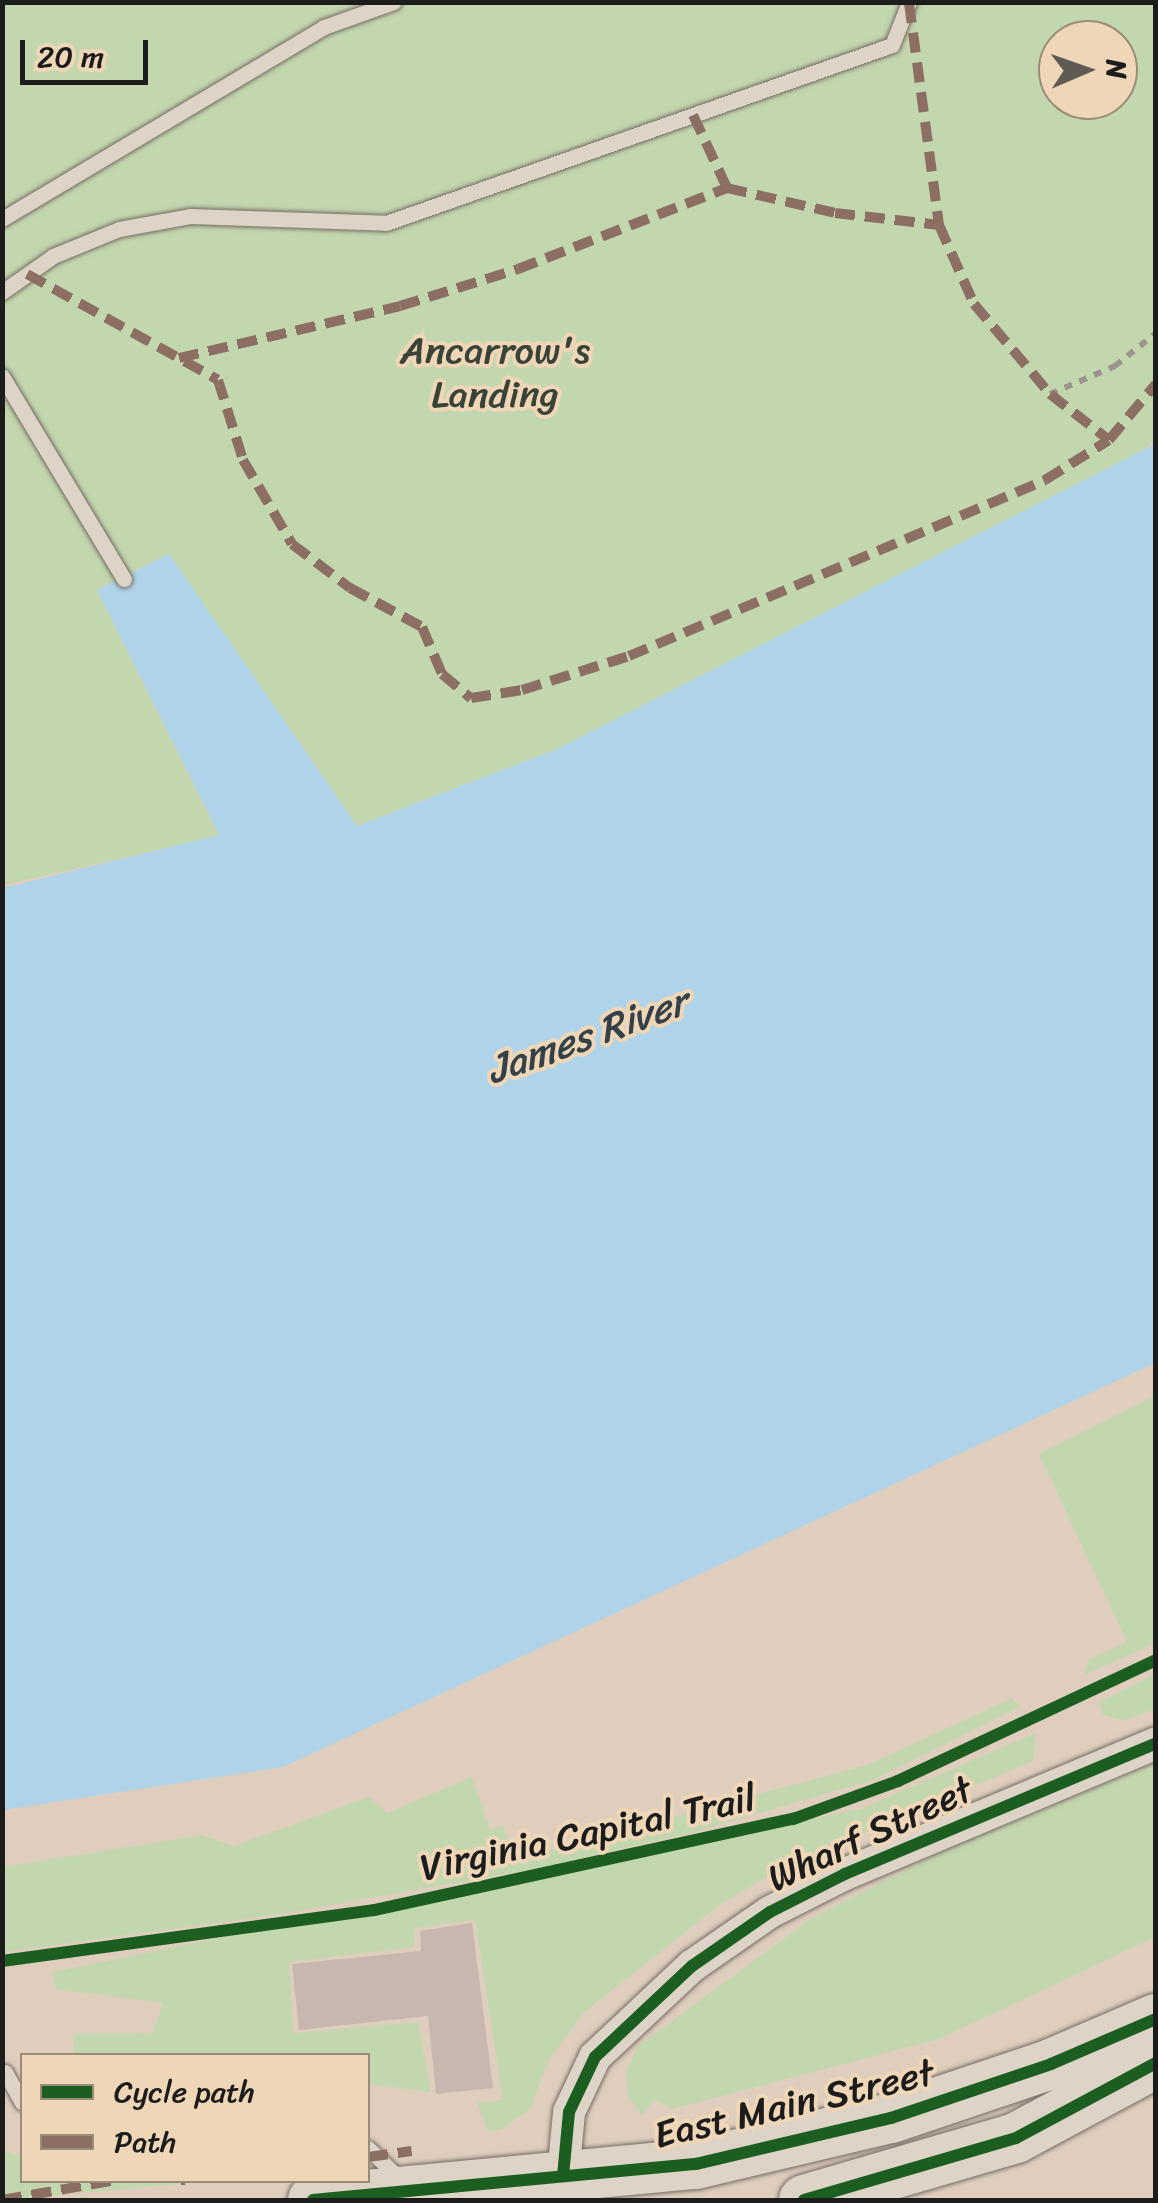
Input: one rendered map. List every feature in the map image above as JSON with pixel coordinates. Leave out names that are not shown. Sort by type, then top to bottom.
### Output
[{"type":"main road","name":"East Main Street","points":[[313,2200],[696,2164],[892,2118],[1051,2064],[1156,2019]]},
{"type":"main road","points":[[804,2200],[1016,2138],[1156,2063]]},
{"type":"street","name":"Wharf Street","points":[[563,2176],[569,2112],[594,2057],[692,1966],[770,1912],[845,1874],[1156,1743]]},
{"type":"lane","points":[[2,219],[324,27],[394,2]]},
{"type":"lane","points":[[2,292],[53,256],[118,229],[190,216],[386,223],[892,44],[909,2]]},
{"type":"lane","points":[[2,376],[124,578]]},
{"type":"lane","points":[[5,2072],[20,2099]]},
{"type":"lane","points":[[370,2150],[410,2190]]},
{"type":"path","points":[[1050,394],[1114,366],[1156,332]]},
{"type":"green space","name":"Ancarrow's Landing","points":[[3,3],[1155,3],[1155,439],[1052,535],[557,749],[357,826],[168,554],[97,590],[219,836],[3,885]]},
{"type":"green space","points":[[1155,1396],[1155,1643],[1084,1675],[1088,1660],[1127,1642],[1039,1454]]},
{"type":"green space","points":[[1155,1674],[1155,1709],[1123,1721],[1103,1715],[1099,1702]]},
{"type":"green space","points":[[1012,1698],[1020,1707],[873,1780],[698,1831],[544,1867],[287,1913],[3,1952],[3,1867],[202,1835],[234,1846],[369,1797],[387,1813],[472,1777],[490,1830],[503,1826],[517,1859],[870,1764]]},
{"type":"green space","points":[[1036,1733],[1033,1761],[785,1866],[721,1904],[583,2013],[547,2063],[530,2109],[502,2129],[488,2132],[477,2102],[503,2100],[475,1920],[415,1928],[414,1947],[289,1962],[293,2033],[418,2022],[431,2092],[370,2084],[370,2053],[73,2053],[74,2034],[153,2033],[163,2003],[56,1989],[52,1972],[860,1809]]},
{"type":"green space","points":[[1155,1764],[1155,1937],[939,2039],[672,2109],[654,2100],[642,2115],[628,2096],[626,2071],[638,2046],[812,1918],[949,1848]]},
{"type":"green space","points":[[3,2150],[20,2156],[20,2183],[191,2183],[3,2200]]},
{"type":"water","name":"James River","points":[[1155,444],[1155,1363],[283,1767],[3,1810],[3,888],[219,835],[97,590],[169,554],[357,826],[557,749]]},
{"type":"building","points":[[472,1923],[493,2088],[436,2094],[428,2016],[299,2030],[292,1964],[421,1951],[420,1931]]},
{"type":"marked path","points":[[909,3],[939,225]]},
{"type":"marked path","points":[[693,115],[727,188],[835,213],[939,225],[974,304],[1050,394],[1109,440]]},
{"type":"marked path","points":[[179,358],[400,306],[518,269],[727,188]]},
{"type":"marked path","points":[[27,274],[218,380],[243,460],[292,544],[350,588],[422,627],[442,674],[471,698],[522,690],[629,656],[1045,480],[1109,440],[1156,384]]},
{"type":"marked path","points":[[370,2157],[412,2151]]},
{"type":"marked path","points":[[2,2200],[100,2183]]},
{"type":"cycle path","name":"Virginia Capital Trail","points":[[2,1961],[374,1910],[793,1819],[898,1781],[1156,1660]]},
{"type":"cycle path","points":[[563,2176],[569,2112],[595,2057],[692,1966],[770,1912],[845,1874],[1156,1743]]},
{"type":"cycle path","points":[[313,2200],[696,2164],[891,2118],[1051,2064],[1156,2019]]},
{"type":"cycle path","points":[[804,2200],[1016,2138],[1156,2063]]}]
